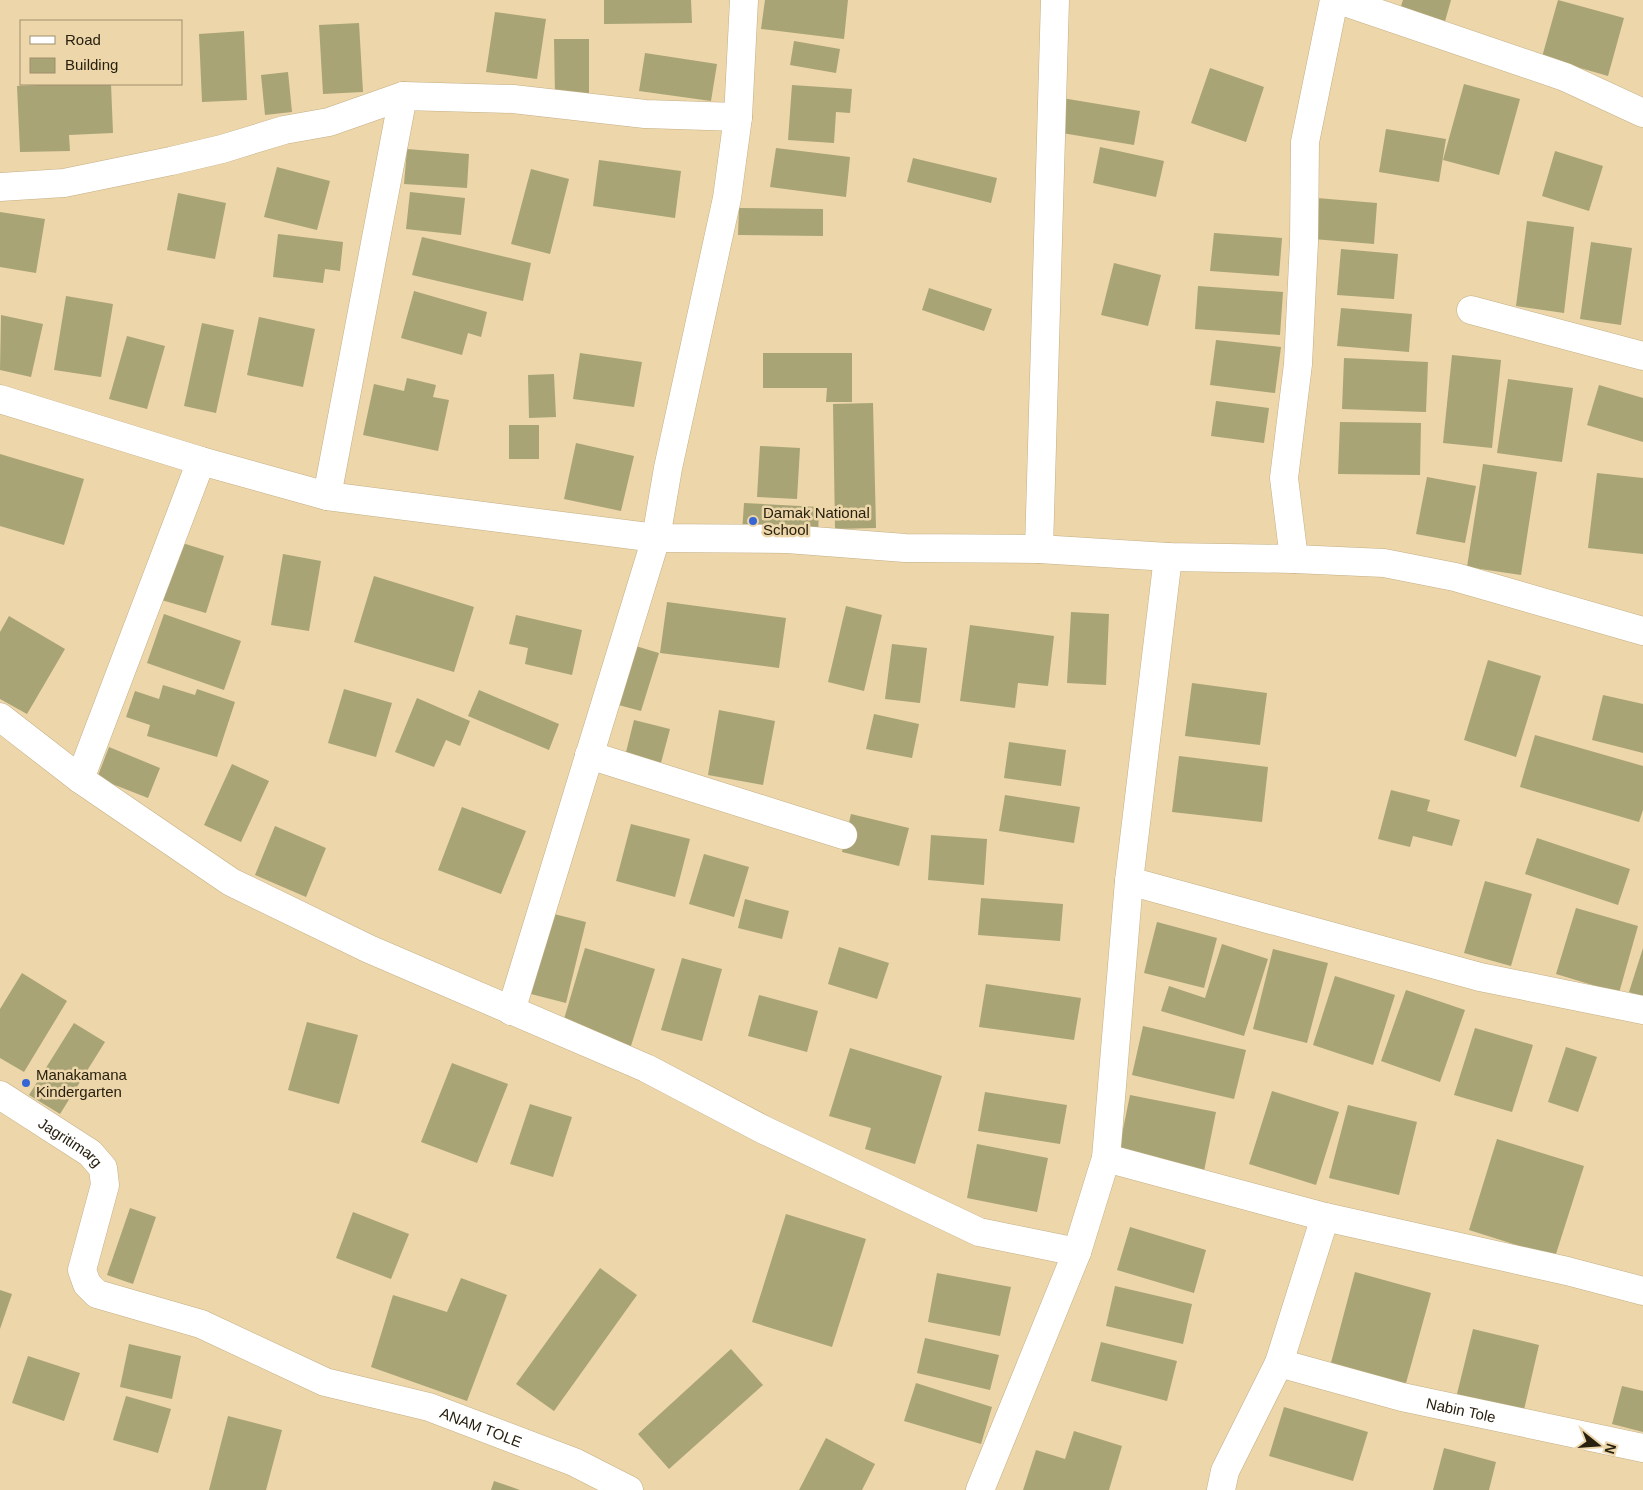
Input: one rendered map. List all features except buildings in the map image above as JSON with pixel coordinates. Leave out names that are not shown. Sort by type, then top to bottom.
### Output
[{"type":"street","points":[[511,1011],[656,538],[668,468],[727,198],[738,117],[744,0]]},
{"type":"street","points":[[1039,549],[1055,0]]},
{"type":"street","points":[[1294,559],[1284,478],[1298,364],[1304,242],[1305,142],[1334,0]]},
{"type":"street","points":[[1338,0],[1565,77],[1643,113]]},
{"type":"street","points":[[0,187],[64,183],[171,161],[222,149],[284,130],[329,122],[403,96],[514,99],[645,114],[738,117]]},
{"type":"street","points":[[327,496],[403,96]]},
{"type":"street","points":[[1471,310],[1643,356]]},
{"type":"street","points":[[0,399],[200,461],[327,496],[656,538],[787,539],[904,548],[1039,549],[1168,557],[1384,563],[1455,577],[1643,631]]},
{"type":"street","points":[[80,779],[200,461]]},
{"type":"street","points":[[980,1490],[1077,1252],[1106,1158],[1129,881],[1168,557]]},
{"type":"street","points":[[0,717],[80,779],[231,882],[369,949],[646,1068],[764,1130],[979,1232],[1077,1252]]},
{"type":"street","points":[[589,755],[843,835]]},
{"type":"street","points":[[1129,881],[1480,977],[1643,1010]]},
{"type":"street","name":"Jagritimarg","points":[[0,1095],[90,1153],[103,1168],[105,1185],[82,1270],[87,1284],[97,1294]]},
{"type":"street","points":[[1106,1158],[1325,1217],[1567,1271],[1643,1291]]},
{"type":"street","points":[[1220,1490],[1225,1471],[1279,1363],[1325,1217]]},
{"type":"street","name":"ANAM TOLE","points":[[97,1294],[201,1324],[325,1382],[429,1407],[574,1462],[629,1490]]},
{"type":"street","name":"Nabin Tole","points":[[1279,1363],[1402,1398],[1643,1448]]},
{"type":"place","name":"Damak National School","points":[[753,521]]},
{"type":"place","name":"Manakamana Kindergarten","points":[[26,1083]]}]
